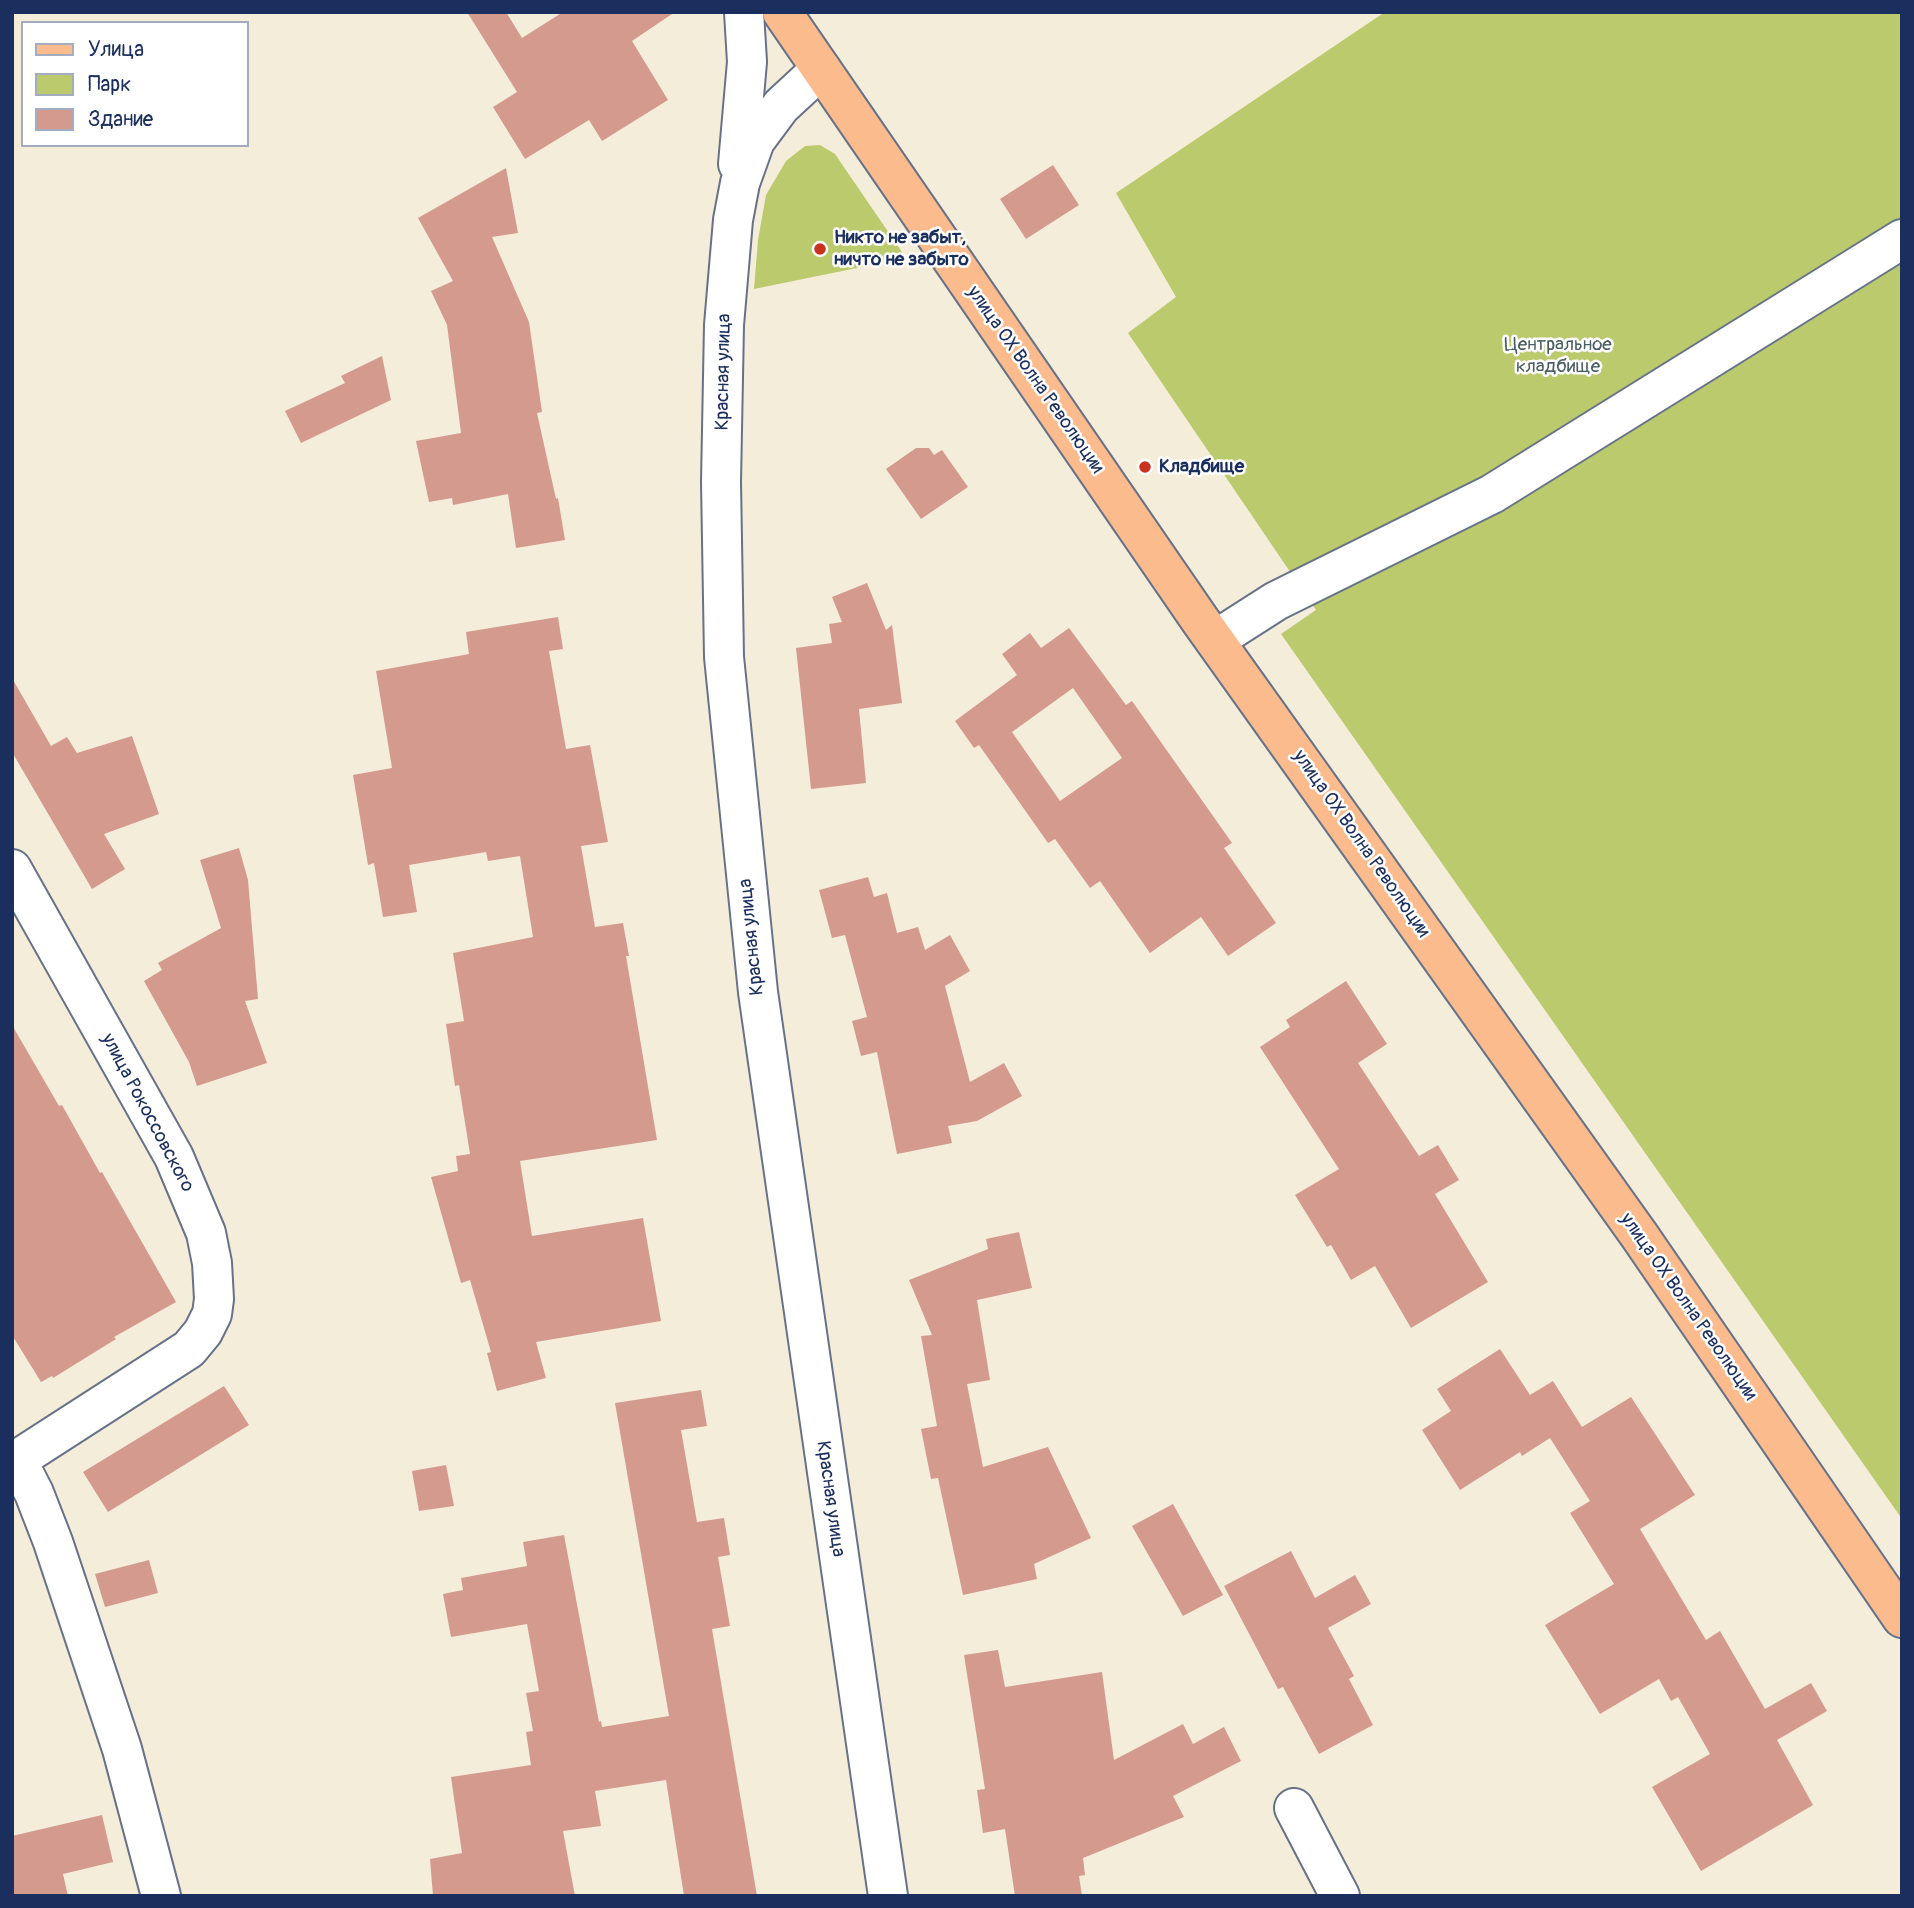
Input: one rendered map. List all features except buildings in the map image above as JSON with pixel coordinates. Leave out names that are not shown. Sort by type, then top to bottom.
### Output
[{"type":"main road","points":[[782,12],[821,69]]},
{"type":"main road","name":"улица ОХ Волна Революции","points":[[821,69],[1215,640],[1639,1235],[1902,1618]]},
{"type":"street","points":[[733,220],[747,62],[744,12]]},
{"type":"street","name":"Красная улица","points":[[821,69],[781,106],[755,141],[740,183],[733,220],[724,325],[721,482],[723,645],[731,745],[761,1020],[888,1896]]},
{"type":"street","points":[[1215,640],[1276,601],[1492,494],[1902,239]]},
{"type":"street","name":"улица Рокоссовского","points":[[14,875],[174,1157],[206,1233],[214,1281],[212,1314],[203,1332],[189,1349],[15,1461]]},
{"type":"street","points":[[15,1461],[34,1493],[53,1542],[117,1736],[161,1896]]},
{"type":"street","points":[[1294,1808],[1340,1896]]},
{"type":"green space","name":"Центральное кладбище","points":[[1385,12],[1902,12],[1902,1519],[1281,634],[1316,610],[1128,333],[1176,297],[1116,193]]},
{"type":"green space","points":[[820,145],[835,154],[906,258],[754,289],[758,240],[766,195],[786,161],[805,146]]},
{"type":"place","name":"Никто не забыт, ничто не забыто","points":[[820,249]]},
{"type":"place","name":"Кладбище","points":[[1145,467]]}]
